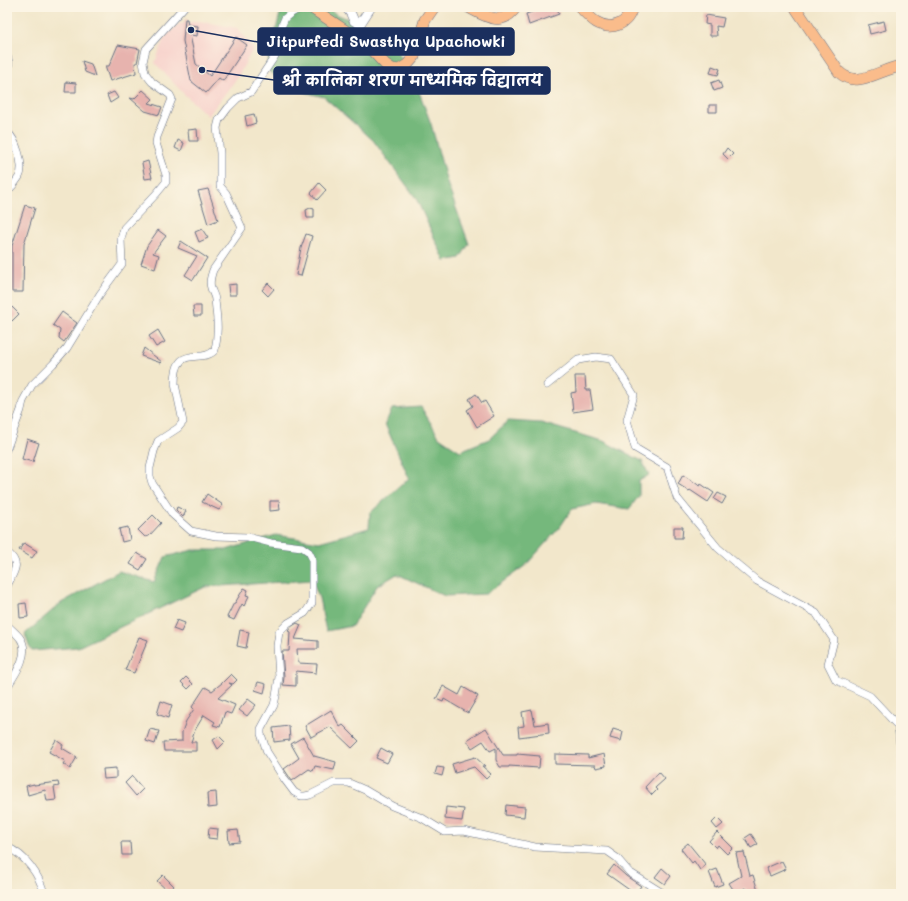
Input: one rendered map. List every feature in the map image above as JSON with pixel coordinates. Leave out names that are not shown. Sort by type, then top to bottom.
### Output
[{"type":"main road","points":[[310,7],[367,45],[374,55],[388,67],[399,70],[407,65],[414,57],[425,20],[434,7]]},
{"type":"main road","points":[[468,7],[487,17],[497,19],[507,17],[516,7]]},
{"type":"main road","points":[[580,7],[594,21],[602,25],[611,26],[619,25],[626,20],[632,7]]},
{"type":"main road","points":[[795,7],[839,72],[845,77],[852,80],[861,80],[901,66]]},
{"type":"street","points":[[7,448],[23,401],[32,385],[67,348],[100,294],[122,264],[122,239],[124,228],[166,182],[166,176],[156,143],[172,99],[170,95],[144,74],[143,62],[146,49],[184,7]]},
{"type":"street","points":[[302,7],[285,18],[275,56],[251,92],[238,98],[219,120],[217,128],[220,153],[220,186],[226,193],[242,228],[213,270],[211,277],[210,286],[216,298],[218,322],[218,339],[215,350],[209,354],[186,357],[178,368],[175,384],[182,422],[178,428],[161,438],[155,445],[150,468],[152,483],[173,515],[191,531],[216,536],[248,537],[271,543],[302,547],[307,549],[311,555],[313,563],[312,603],[305,613],[288,623],[279,632],[277,646],[279,677],[276,696],[274,705],[261,729],[264,744],[268,752],[285,780],[296,794],[301,796],[310,795],[334,783],[349,783],[365,790],[392,806],[422,818],[445,832],[464,831],[540,848],[608,851],[617,858],[629,872],[664,894]]},
{"type":"street","points":[[346,7],[354,21],[360,24],[371,7]]},
{"type":"street","points":[[7,56],[9,60],[7,72]]},
{"type":"street","points":[[7,132],[10,134],[17,147],[21,163],[20,176],[7,192]]},
{"type":"street","points":[[547,385],[578,360],[596,357],[611,359],[634,395],[627,420],[635,448],[667,467],[677,498],[718,548],[756,581],[816,613],[834,640],[828,664],[836,680],[870,696],[898,726],[901,754]]},
{"type":"street","points":[[7,552],[13,557],[16,564],[15,571],[8,583]]},
{"type":"street","points":[[7,625],[20,638],[24,651],[23,658],[7,687]]},
{"type":"street","points":[[7,847],[12,849],[27,862],[38,876],[44,894]]},
{"type":"shaded area","points":[[199,21],[237,28],[253,49],[237,78],[208,116],[184,94],[155,63],[164,38],[179,24]]},
{"type":"green space","points":[[290,7],[325,7],[336,14],[389,38],[415,81],[431,124],[448,186],[469,244],[460,258],[445,261],[416,198],[373,140],[324,97],[286,87],[266,68],[280,14]]},
{"type":"green space","points":[[421,407],[439,437],[460,451],[489,439],[508,421],[541,423],[603,441],[642,461],[649,475],[639,481],[639,496],[629,509],[596,504],[572,509],[560,527],[526,565],[486,594],[445,596],[397,574],[377,586],[352,626],[326,631],[319,598],[312,580],[205,587],[78,647],[32,651],[25,634],[61,603],[119,571],[154,582],[165,557],[193,550],[226,550],[276,535],[319,542],[369,528],[370,513],[409,478],[385,424],[392,409]]},
{"type":"building","points":[[547,7],[557,7],[559,14],[529,25],[526,14]]},
{"type":"building","points":[[706,15],[724,18],[722,27],[716,26],[717,36],[710,36],[710,25],[705,24]]},
{"type":"building","points":[[185,19],[187,19],[188,25],[198,26],[197,36],[190,35],[196,64],[210,76],[236,37],[247,45],[223,81],[219,78],[206,93],[191,81],[183,41]]},
{"type":"building","points":[[884,21],[886,30],[870,34],[868,25]]},
{"type":"building","points":[[118,45],[140,49],[137,63],[135,63],[136,73],[110,81],[105,66],[109,66]]},
{"type":"building","points":[[82,61],[91,64],[95,76],[85,72]]},
{"type":"building","points":[[712,66],[720,69],[718,75],[710,73]]},
{"type":"building","points":[[719,80],[722,88],[714,91],[711,83]]},
{"type":"building","points":[[66,82],[76,83],[76,92],[65,92]]},
{"type":"building","points":[[143,90],[153,99],[149,103],[162,107],[159,115],[145,111],[130,98],[134,99]]},
{"type":"building","points":[[114,92],[118,98],[110,103],[107,95]]},
{"type":"building","points":[[709,105],[717,105],[717,112],[709,112]]},
{"type":"building","points":[[254,114],[256,123],[247,126],[245,116]]},
{"type":"building","points":[[197,129],[198,141],[189,141],[188,130]]},
{"type":"building","points":[[178,140],[184,143],[181,151],[175,148]]},
{"type":"building","points":[[727,148],[733,154],[728,159],[723,154]]},
{"type":"building","points":[[148,161],[152,178],[145,179],[142,163]]},
{"type":"building","points":[[319,183],[326,190],[317,200],[311,193]]},
{"type":"building","points":[[208,189],[218,220],[208,224],[198,191]]},
{"type":"building","points":[[25,205],[35,208],[24,244],[23,292],[12,292],[12,246]]},
{"type":"building","points":[[310,208],[314,209],[314,218],[307,218],[306,210]]},
{"type":"building","points":[[202,229],[208,238],[199,242],[195,232]]},
{"type":"building","points":[[158,230],[166,236],[153,253],[159,255],[155,269],[141,264],[147,246]]},
{"type":"building","points":[[306,234],[312,236],[301,276],[296,275],[301,248]]},
{"type":"building","points":[[181,241],[207,258],[193,280],[185,275],[197,256],[178,248]]},
{"type":"building","points":[[268,283],[274,289],[268,296],[262,290]]},
{"type":"building","points":[[236,284],[236,295],[229,295],[228,285]]},
{"type":"building","points":[[193,306],[201,306],[201,316],[194,316]]},
{"type":"building","points":[[12,307],[19,314],[12,321],[7,316],[7,312]]},
{"type":"building","points":[[62,312],[77,323],[64,342],[59,338],[60,330],[53,325]]},
{"type":"building","points":[[158,330],[165,342],[156,347],[149,336]]},
{"type":"building","points":[[144,348],[162,362],[161,363],[141,356]]},
{"type":"building","points":[[575,376],[585,376],[586,390],[590,390],[593,409],[573,412],[571,393],[576,392]]},
{"type":"building","points":[[476,394],[482,403],[485,401],[494,416],[477,427],[467,410],[473,406],[469,399]]},
{"type":"building","points":[[27,439],[39,443],[33,462],[22,459]]},
{"type":"building","points":[[683,475],[700,486],[701,484],[714,493],[708,502],[678,484]]},
{"type":"building","points":[[718,493],[726,497],[722,504],[714,499]]},
{"type":"building","points":[[207,494],[223,505],[219,510],[202,502]]},
{"type":"building","points":[[270,501],[279,501],[280,510],[270,511]]},
{"type":"building","points":[[177,507],[186,511],[183,517],[176,510]]},
{"type":"building","points":[[153,515],[161,523],[149,536],[145,537],[138,530]]},
{"type":"building","points":[[128,527],[130,540],[122,542],[119,529]]},
{"type":"building","points":[[674,527],[683,527],[682,538],[674,538]]},
{"type":"building","points":[[24,543],[37,551],[32,558],[19,550]]},
{"type":"building","points":[[137,553],[147,559],[140,570],[130,564]]},
{"type":"building","points":[[244,588],[248,590],[246,595],[249,596],[244,606],[242,604],[234,620],[227,617],[234,603]]},
{"type":"building","points":[[26,603],[28,617],[20,618],[19,604]]},
{"type":"building","points":[[177,620],[185,623],[181,632],[173,629]]},
{"type":"building","points":[[297,623],[301,625],[295,639],[318,641],[318,649],[297,649],[298,663],[317,664],[316,673],[296,671],[296,686],[283,685],[284,677],[282,651],[289,651],[290,632],[288,631]]},
{"type":"building","points":[[240,630],[249,632],[246,648],[237,646]]},
{"type":"building","points":[[139,637],[148,640],[134,673],[125,670]]},
{"type":"building","points":[[231,674],[237,680],[233,684],[229,683],[232,685],[218,698],[235,705],[231,714],[225,712],[220,727],[213,725],[215,722],[204,715],[195,730],[191,742],[196,742],[196,751],[164,751],[163,742],[182,741],[182,732],[186,721],[194,709],[192,707],[205,687],[212,691]]},
{"type":"building","points":[[186,677],[193,684],[188,689],[181,682]]},
{"type":"building","points":[[258,682],[266,684],[264,693],[255,690]]},
{"type":"building","points":[[443,686],[459,695],[463,687],[478,696],[468,713],[444,699],[443,702],[436,699]]},
{"type":"building","points":[[248,699],[256,705],[247,716],[239,710]]},
{"type":"building","points":[[161,701],[172,705],[168,718],[157,714]]},
{"type":"building","points":[[331,710],[340,727],[343,725],[359,741],[352,748],[330,727],[311,737],[305,726]]},
{"type":"building","points":[[532,710],[535,725],[548,723],[549,733],[519,737],[518,727],[524,726],[522,712]]},
{"type":"building","points":[[289,726],[290,740],[274,742],[273,728]]},
{"type":"building","points":[[486,728],[503,755],[517,754],[540,756],[539,768],[509,766],[500,767],[496,760],[496,748],[490,751],[483,741],[472,748],[467,740]]},
{"type":"building","points":[[150,729],[159,731],[155,744],[146,741]]},
{"type":"building","points":[[613,729],[623,732],[621,741],[610,738]]},
{"type":"building","points":[[219,736],[225,742],[218,749],[213,740]]},
{"type":"building","points":[[303,737],[314,756],[336,762],[334,770],[315,766],[313,771],[309,769],[292,781],[284,769],[299,758],[291,744]]},
{"type":"building","points":[[56,740],[63,745],[62,748],[77,757],[70,769],[63,764],[65,761],[49,752]]},
{"type":"building","points":[[381,748],[392,754],[387,763],[376,758]]},
{"type":"building","points":[[555,754],[588,755],[588,758],[604,754],[606,766],[596,768],[595,765],[555,764]]},
{"type":"building","points":[[475,757],[491,774],[486,779],[474,767],[455,773],[452,764]]},
{"type":"building","points":[[437,767],[444,768],[442,776],[435,774]]},
{"type":"building","points":[[116,768],[116,778],[104,779],[103,769]]},
{"type":"building","points":[[659,772],[665,779],[655,788],[657,790],[652,795],[645,787]]},
{"type":"building","points":[[132,776],[143,789],[136,796],[125,783]]},
{"type":"building","points":[[58,782],[59,786],[54,787],[56,800],[47,801],[45,790],[28,795],[26,786]]},
{"type":"building","points":[[216,792],[217,807],[208,808],[207,793]]},
{"type":"building","points":[[506,805],[525,807],[524,817],[505,815]]},
{"type":"building","points":[[446,807],[464,809],[462,821],[445,819]]},
{"type":"building","points":[[717,818],[723,824],[717,829],[712,823]]},
{"type":"building","points":[[209,828],[218,829],[217,839],[208,838]]},
{"type":"building","points":[[238,830],[240,842],[229,843],[228,831]]},
{"type":"building","points":[[717,832],[733,848],[727,854],[718,845],[716,848],[709,841]]},
{"type":"building","points":[[751,834],[758,844],[751,848],[745,838]]},
{"type":"building","points":[[121,842],[130,842],[131,855],[122,855]]},
{"type":"building","points":[[688,843],[706,865],[700,870],[694,861],[692,863],[681,849]]},
{"type":"building","points":[[744,852],[750,876],[753,875],[759,894],[748,894],[745,888],[736,894],[729,883],[741,876],[736,853]]},
{"type":"building","points":[[782,861],[786,869],[770,876],[766,868]]},
{"type":"building","points":[[614,865],[626,876],[641,886],[635,894],[607,874]]},
{"type":"building","points":[[662,868],[671,876],[665,884],[655,877]]},
{"type":"building","points":[[717,869],[723,884],[715,887],[709,872]]},
{"type":"building","points":[[163,875],[174,886],[169,892],[157,881]]},
{"type":"place","name":"Jitpurfedi Swasthya Upachowki","points":[[191,30]]},
{"type":"place","name":"श्री कालिका शरण माध्यमिक विद्यालय","points":[[202,70]]}]
